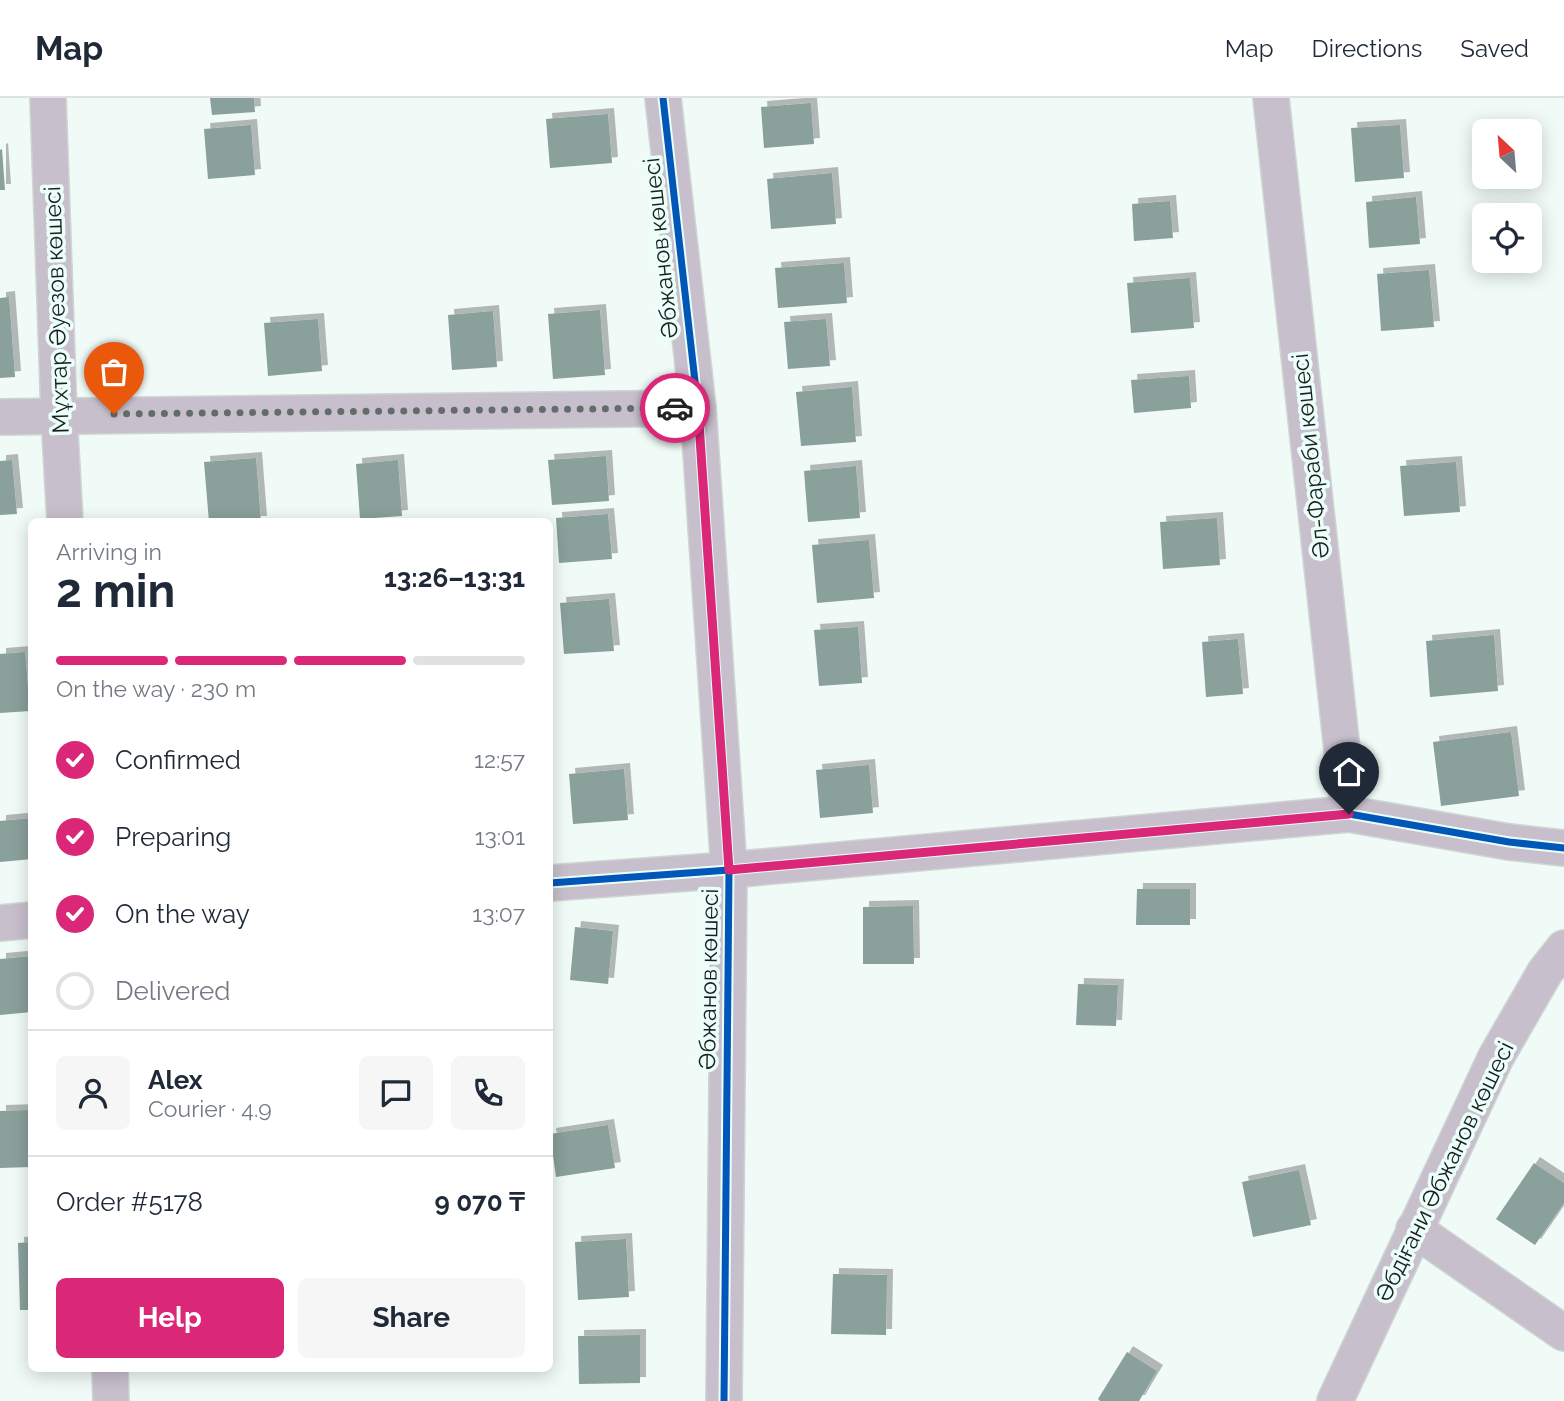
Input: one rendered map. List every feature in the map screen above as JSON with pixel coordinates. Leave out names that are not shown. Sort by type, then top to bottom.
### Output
[{"type":"street","name":"Мұхтар Әуезов көшесі","points":[[48,98],[65,518]]},
{"type":"street","name":"Әбжанов көшесі","points":[[663,98],[698,408],[729,870],[724,1401]]},
{"type":"street","name":"Әл-Фараби көшесі","points":[[1271,98],[1349,814]]},
{"type":"street","points":[[0,417],[698,408]]},
{"type":"street","points":[[553,883],[729,870],[1349,814],[1508,842],[1564,848]]},
{"type":"street","points":[[0,923],[28,920]]},
{"type":"street","name":"Әбдіғани Әбжанов көшесі","points":[[1335,1401],[1496,1057],[1545,972],[1564,948]]},
{"type":"street","points":[[1415,1230],[1564,1333]]},
{"type":"street","points":[[110,1372],[111,1401]]},
{"type":"building","points":[[210,98],[254,98],[255,112],[212,115]]},
{"type":"building","points":[[811,103],[814,144],[764,148],[761,107]]},
{"type":"building","points":[[608,114],[612,163],[550,168],[546,119]]},
{"type":"building","points":[[251,125],[255,175],[208,179],[204,129]]},
{"type":"building","points":[[1400,125],[1404,178],[1355,182],[1351,128]]},
{"type":"building","points":[[2,149],[5,190],[0,190]]},
{"type":"building","points":[[832,173],[836,224],[771,229],[767,179]]},
{"type":"building","points":[[1416,197],[1420,244],[1369,248],[1366,202]]},
{"type":"building","points":[[1170,201],[1173,238],[1134,241],[1132,204]]},
{"type":"building","points":[[844,263],[847,303],[778,308],[775,268]]},
{"type":"building","points":[[1429,270],[1434,327],[1381,331],[1377,274]]},
{"type":"building","points":[[1190,278],[1194,328],[1131,333],[1127,283]]},
{"type":"building","points":[[9,297],[15,377],[0,378],[0,298]]},
{"type":"building","points":[[600,310],[605,375],[553,379],[548,314]]},
{"type":"building","points":[[493,311],[497,367],[452,370],[448,315]]},
{"type":"building","points":[[318,319],[322,371],[268,376],[264,323]]},
{"type":"building","points":[[826,319],[830,366],[788,369],[784,322]]},
{"type":"building","points":[[1189,376],[1191,408],[1134,413],[1131,380]]},
{"type":"building","points":[[852,387],[856,442],[801,446],[796,392]]},
{"type":"building","points":[[606,456],[609,501],[552,505],[548,460]]},
{"type":"building","points":[[256,458],[261,518],[209,518],[204,462]]},
{"type":"building","points":[[12,460],[17,514],[0,515],[0,461]]},
{"type":"building","points":[[398,460],[402,516],[360,518],[356,464]]},
{"type":"building","points":[[1456,462],[1460,512],[1404,516],[1400,466]]},
{"type":"building","points":[[856,466],[860,518],[808,522],[804,471]]},
{"type":"building","points":[[608,514],[612,559],[559,563],[556,518]]},
{"type":"building","points":[[1217,518],[1220,565],[1163,569],[1160,522]]},
{"type":"building","points":[[869,540],[874,598],[817,603],[812,545]]},
{"type":"building","points":[[609,599],[614,651],[564,654],[560,603]]},
{"type":"building","points":[[858,627],[862,683],[819,686],[814,630]]},
{"type":"building","points":[[1494,635],[1498,691],[1430,697],[1426,641]]},
{"type":"building","points":[[1238,639],[1243,694],[1206,697],[1202,642]]},
{"type":"building","points":[[25,652],[28,711],[0,713],[0,654]]},
{"type":"building","points":[[1511,732],[1519,796],[1441,806],[1433,742]]},
{"type":"building","points":[[869,765],[873,813],[820,818],[816,770]]},
{"type":"building","points":[[624,769],[628,820],[573,824],[569,774]]},
{"type":"building","points":[[28,818],[28,859],[0,862],[0,821]]},
{"type":"building","points":[[1137,889],[1190,889],[1190,925],[1136,925]]},
{"type":"building","points":[[913,906],[914,964],[863,964],[863,907]]},
{"type":"building","points":[[575,927],[613,931],[608,984],[570,980]]},
{"type":"building","points":[[28,956],[28,1012],[0,1015],[0,959]]},
{"type":"building","points":[[1078,984],[1118,985],[1116,1026],[1076,1025]]},
{"type":"building","points":[[28,1110],[28,1167],[0,1168],[0,1111]]},
{"type":"building","points":[[608,1125],[615,1168],[556,1177],[553,1134]]},
{"type":"building","points":[[1534,1163],[1564,1183],[1564,1203],[1535,1245],[1496,1219]]},
{"type":"building","points":[[1299,1170],[1311,1225],[1253,1237],[1242,1182]]},
{"type":"building","points":[[626,1239],[629,1297],[578,1300],[575,1242]]},
{"type":"building","points":[[28,1242],[28,1310],[20,1310],[18,1243]]},
{"type":"building","points":[[833,1274],[887,1275],[886,1335],[831,1334]]},
{"type":"building","points":[[640,1335],[640,1383],[579,1384],[578,1336]]},
{"type":"building","points":[[1127,1352],[1157,1371],[1139,1401],[1100,1401],[1098,1399]]},
{"type":"cycle path","points":[[663,98],[698,408],[729,870],[724,1401]]},
{"type":"cycle path","points":[[553,883],[729,870],[1349,814],[1509,842],[1564,848]]},
{"type":"way so far","points":[[114,414],[675,408]]},
{"type":"route","points":[[675,408],[698,408],[729,870],[1349,814]]}]
